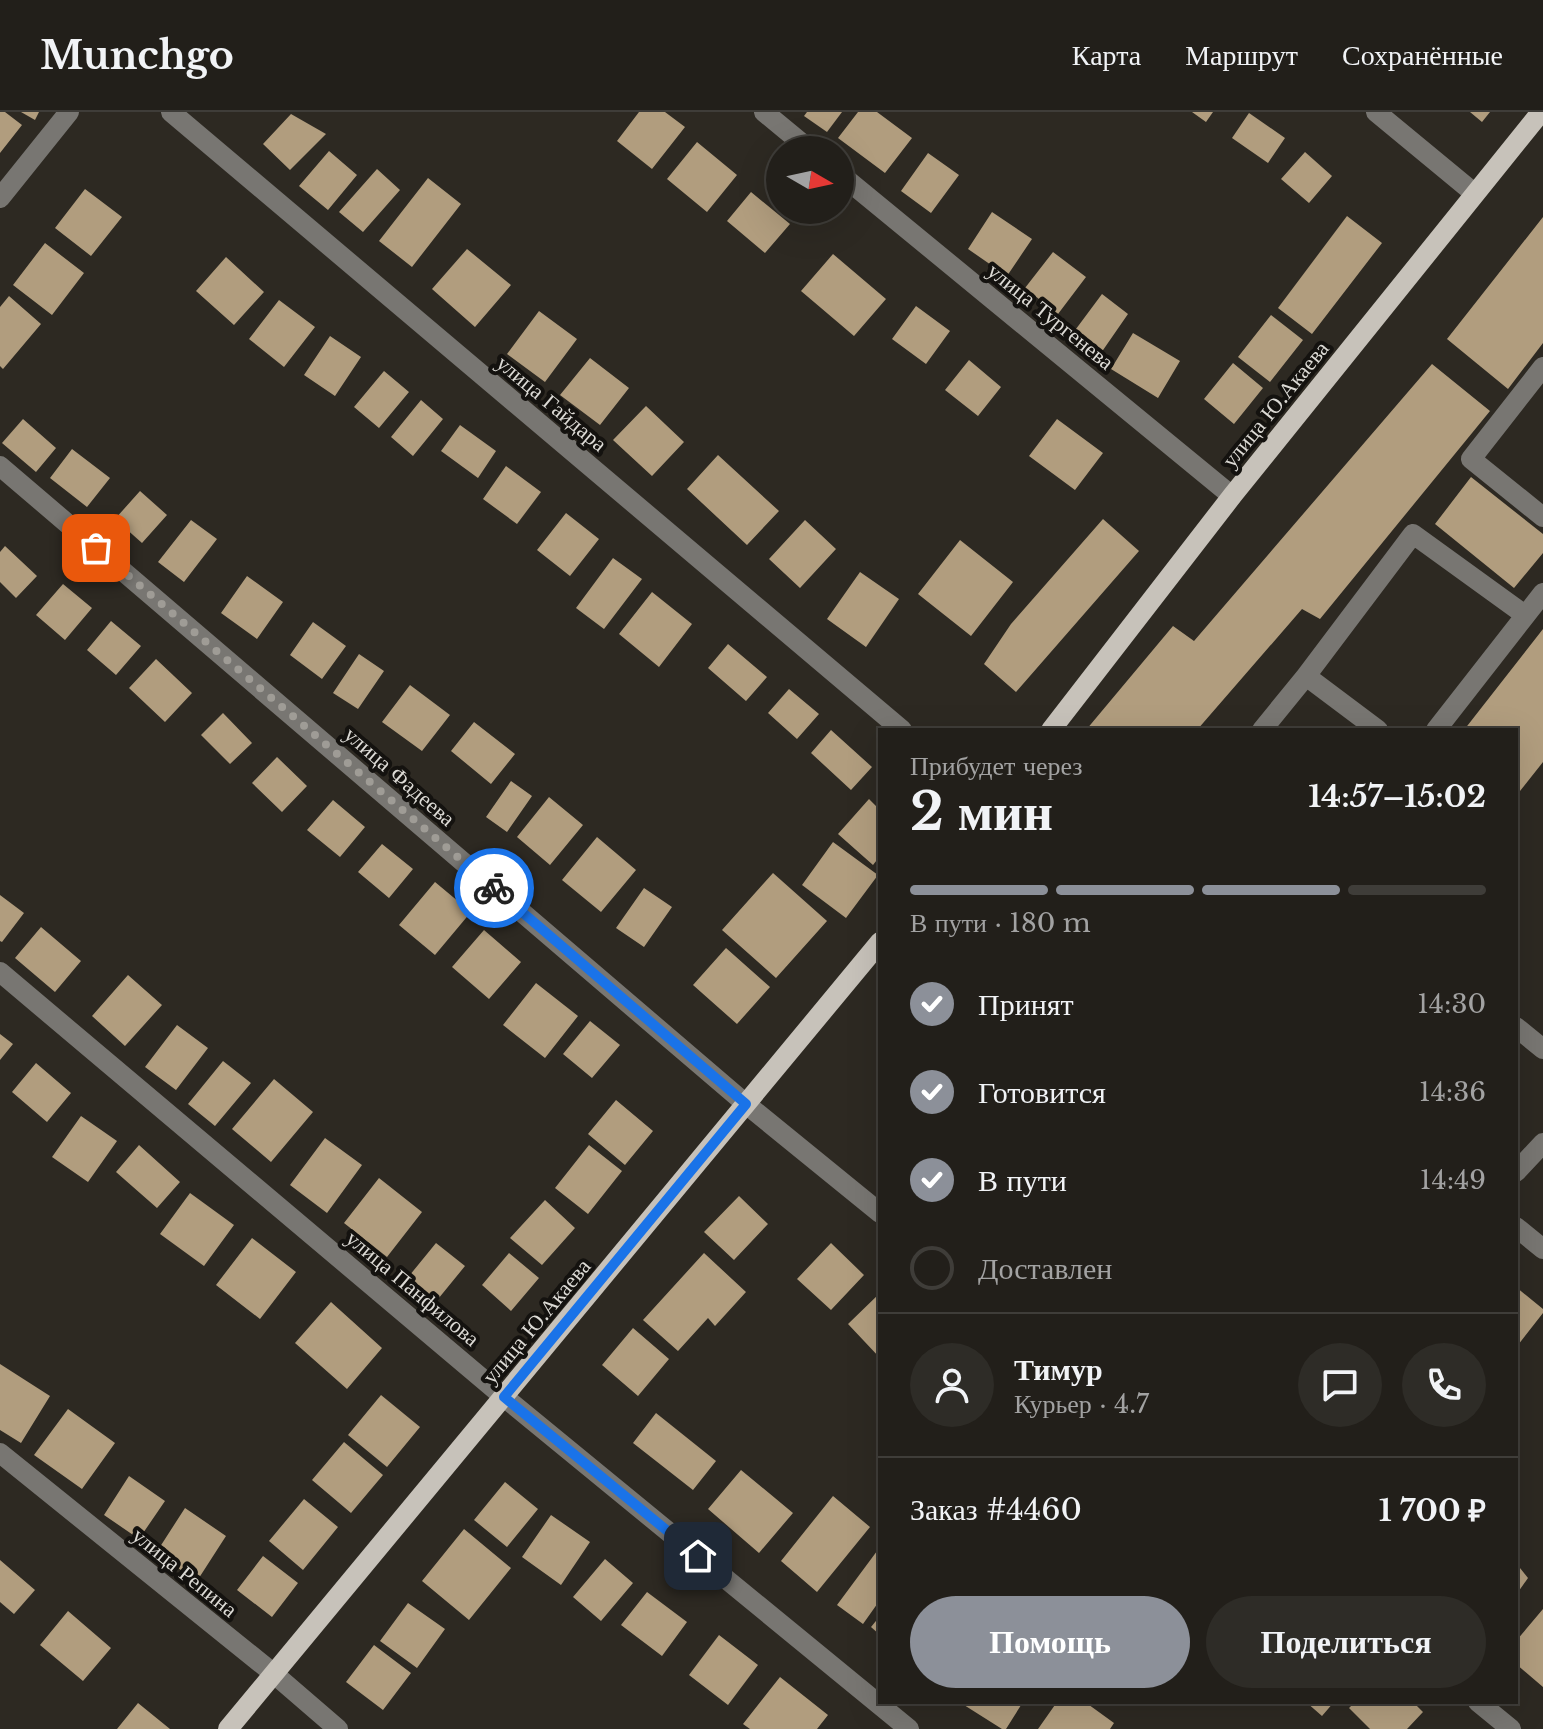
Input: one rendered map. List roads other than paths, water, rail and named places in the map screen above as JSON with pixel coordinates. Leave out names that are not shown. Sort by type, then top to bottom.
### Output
[{"type":"main road","name":"улица Ю.Акаева","points":[[1053,728],[1232,496],[1541,112]]},
{"type":"main road","name":"улица Ю.Акаева","points":[[228,1729],[878,944]]},
{"type":"street","points":[[0,198],[69,112]]},
{"type":"street","name":"улица Гайдара","points":[[171,112],[900,728]]},
{"type":"street","points":[[764,112],[793,136]]},
{"type":"street","points":[[1376,112],[1474,193]]},
{"type":"street","name":"улица Тургенева","points":[[854,186],[1232,496]]},
{"type":"street","points":[[1543,367],[1471,459],[1543,517]]},
{"type":"street","name":"улица Фадеева","points":[[0,466],[746,1104],[878,1211]]},
{"type":"street","points":[[1264,728],[1413,534],[1525,615]]},
{"type":"street","points":[[1438,728],[1543,593]]},
{"type":"street","points":[[1306,676],[1375,728]]},
{"type":"street","name":"улица Панфилова","points":[[0,972],[504,1397],[878,1704]]},
{"type":"street","points":[[1518,1029],[1543,1049]]},
{"type":"street","points":[[1518,1170],[1543,1143]]},
{"type":"street","points":[[1518,1229],[1543,1249]]},
{"type":"street","name":"улица Репина","points":[[0,1453],[338,1729]]},
{"type":"street","name":"улица Панфилова","points":[[879,1704],[909,1729]]},
{"type":"street","points":[[1480,1704],[1511,1729]]}]
